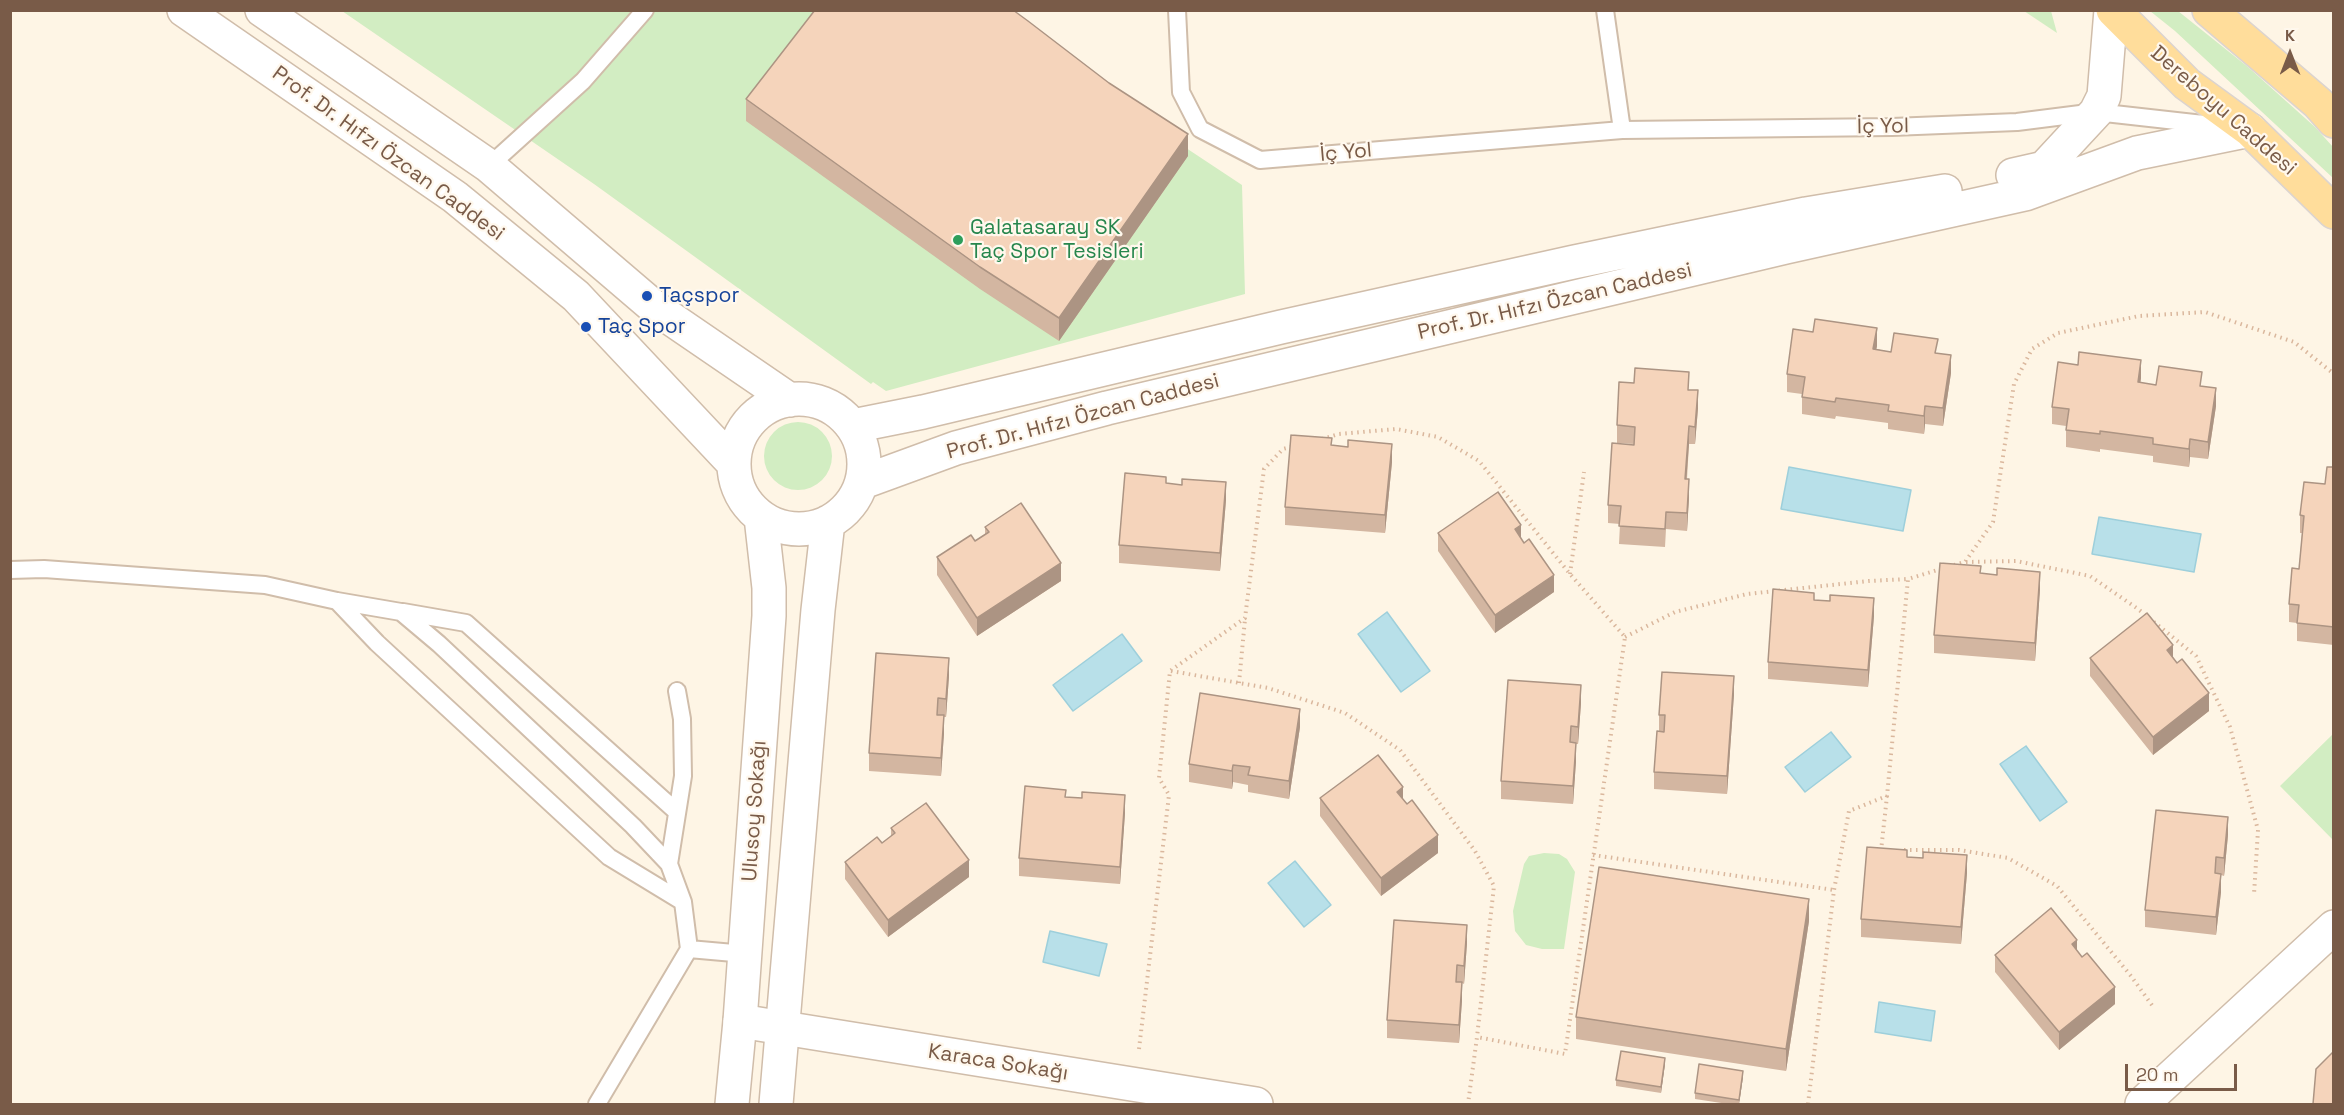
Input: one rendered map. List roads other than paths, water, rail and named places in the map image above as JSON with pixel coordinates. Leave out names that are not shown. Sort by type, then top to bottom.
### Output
[{"type":"main road","name":"Dereboyu Caddesi","points":[[2112,10],[2187,84],[2250,130],[2334,212]]},
{"type":"main road","points":[[2209,10],[2318,103],[2334,121]]},
{"type":"street","name":"Prof. Dr. Hıfzı Özcan Caddesi","points":[[184,10],[455,198],[576,296],[734,464]]},
{"type":"street","name":"Prof. Dr. Hıfzı Özcan Caddesi","points":[[262,10],[489,166],[654,307],[790,400]]},
{"type":"street","points":[[2096,112],[2104,96],[2112,10]]},
{"type":"street","name":"Prof. Dr. Hıfzı Özcan Caddesi","points":[[853,426],[923,412],[1281,327],[1563,265],[1806,214],[1945,191],[2044,168],[2096,112]]},
{"type":"street","name":"Prof. Dr. Hıfzı Özcan Caddesi","points":[[863,482],[956,448],[1107,408],[2025,194],[2137,153],[2250,130]]},
{"type":"street","points":[[800,398],[820,402],[841,414],[853,426],[862,443],[865,462],[863,482],[854,499],[839,516],[821,526],[800,529],[779,526],[761,517],[742,498],[735,480],[734,464],[737,444],[746,427],[760,411],[779,402],[790,400],[800,398]]},
{"type":"street","name":"Ulusoy Sokağı","points":[[732,1104],[769,616],[769,588],[761,517]]},
{"type":"street","points":[[776,1104],[818,610],[828,522]]},
{"type":"street","points":[[2142,1104],[2334,927]]},
{"type":"street","name":"Karaca Sokağı","points":[[740,1021],[1135,1086],[1182,1099],[1256,1104]]},
{"type":"lane","points":[[489,166],[583,81],[645,10]]},
{"type":"lane","name":"İç Yol","points":[[1177,10],[1181,92],[1200,129],[1260,160],[1622,130],[1892,128],[2017,123],[2096,112],[2250,130]]},
{"type":"lane","points":[[1605,10],[1622,130]]},
{"type":"lane","points":[[10,570],[44,569],[265,585],[337,601],[466,623],[677,812]]},
{"type":"lane","points":[[337,601],[377,643],[609,857],[683,902]]},
{"type":"lane","points":[[401,612],[439,644],[633,826],[669,864],[683,902],[689,949],[597,1104]]},
{"type":"lane","points":[[669,864],[683,776],[684,747],[677,691]]},
{"type":"lane","points":[[689,949],[745,954]]},
{"type":"water","points":[[1789,467],[1911,490],[1903,531],[1781,509]]},
{"type":"water","points":[[2099,517],[2201,534],[2194,572],[2092,554]]},
{"type":"water","points":[[1387,612],[1430,671],[1401,692],[1358,634]]},
{"type":"water","points":[[1122,634],[1142,661],[1073,711],[1053,685]]},
{"type":"water","points":[[1831,732],[1851,757],[1805,792],[1785,767]]},
{"type":"water","points":[[2026,746],[2067,802],[2040,821],[2000,764]]},
{"type":"water","points":[[1295,861],[1331,905],[1304,927],[1268,883]]},
{"type":"water","points":[[1050,931],[1107,944],[1099,976],[1043,962]]},
{"type":"water","points":[[1879,1002],[1935,1011],[1931,1041],[1875,1032]]},
{"type":"place","name":"Galatasaray SK Taç Spor Tesisleri","points":[[958,240]]},
{"type":"place","name":"Taçspor","points":[[647,296]]},
{"type":"place","name":"Taç Spor","points":[[586,327]]}]
